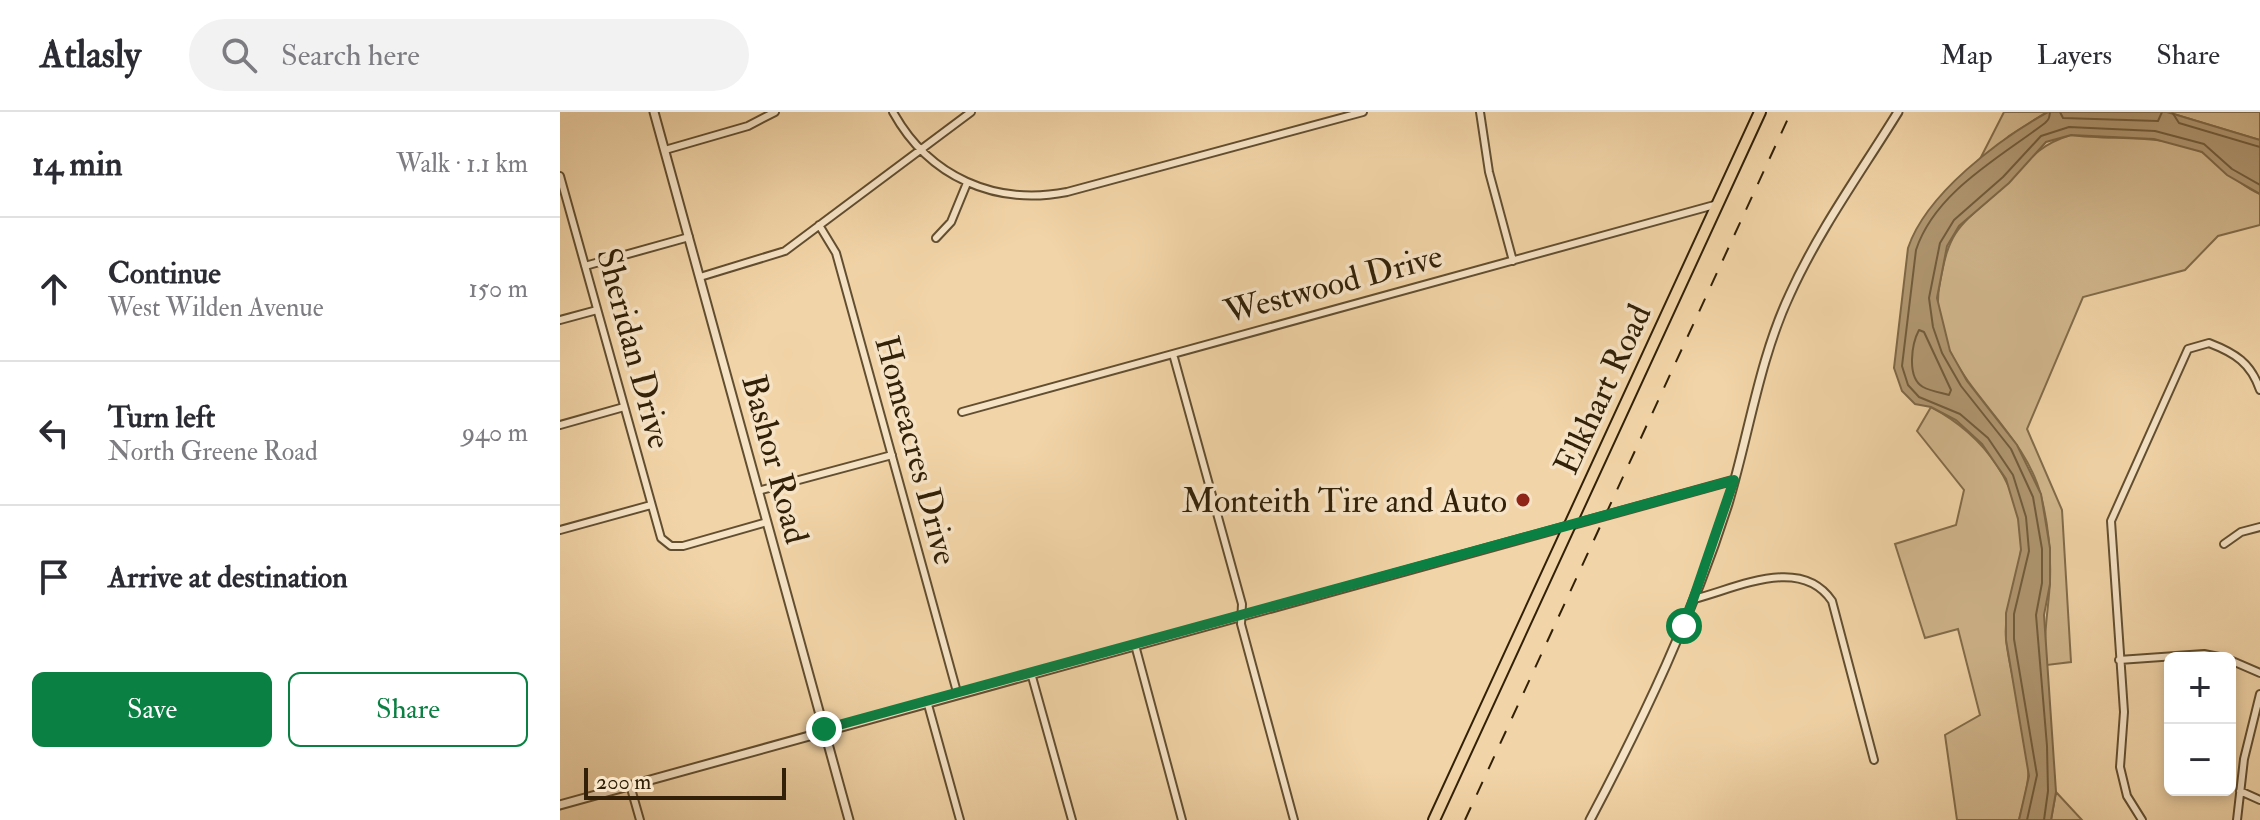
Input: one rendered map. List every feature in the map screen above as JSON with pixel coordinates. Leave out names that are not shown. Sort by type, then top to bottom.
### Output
[{"type":"highway","name":"Elkhart Road","points":[[1434,820],[1760,112]]},
{"type":"street","name":"Bashor Road","points":[[654,112],[849,820]]},
{"type":"street","points":[[665,150],[748,126],[775,112]]},
{"type":"street","points":[[893,112],[921,150],[967,183],[1004,195],[1038,197],[1363,112]]},
{"type":"street","points":[[700,277],[778,255],[971,112]]},
{"type":"street","points":[[1480,112],[1489,172],[1513,261]]},
{"type":"street","points":[[1590,820],[1653,697],[1694,599],[1734,480],[1767,357],[1789,295],[1811,253],[1898,112]]},
{"type":"street","name":"Sheridan Drive","points":[[560,176],[658,534],[667,544],[683,546],[767,522]]},
{"type":"street","points":[[936,238],[951,222],[967,183]]},
{"type":"street","name":"Westwood Drive","points":[[962,412],[1718,204]]},
{"type":"street","points":[[561,216],[570,214]]},
{"type":"street","name":"Homeacres Drive","points":[[819,225],[836,253],[957,692]]},
{"type":"street","points":[[585,266],[689,237]]},
{"type":"street","points":[[560,320],[597,310]]},
{"type":"street","points":[[2142,820],[2123,782],[2120,752],[2124,712],[2111,521],[2183,359],[2197,344],[2214,345],[2245,361],[2260,390]]},
{"type":"street","points":[[1173,354],[1242,604],[1241,616],[1294,820]]},
{"type":"street","points":[[560,425],[624,407]]},
{"type":"street","points":[[758,491],[892,455]]},
{"type":"street","points":[[560,805],[957,692],[1734,480]]},
{"type":"street","points":[[560,530],[651,505]]},
{"type":"street","points":[[2224,544],[2241,532],[2260,527]]},
{"type":"street","points":[[1694,599],[1788,576],[1807,579],[1820,586],[1832,601],[1874,760]]},
{"type":"street","points":[[1135,645],[1182,820]]},
{"type":"street","points":[[2119,660],[2164,657]]},
{"type":"street","points":[[2236,663],[2260,673]]},
{"type":"street","points":[[1031,673],[1072,820]]},
{"type":"street","points":[[2237,820],[2260,694]]},
{"type":"street","points":[[927,701],[960,820]]},
{"type":"street","points":[[630,785],[640,820]]},
{"type":"street","points":[[2240,791],[2260,800]]},
{"type":"shaded area","points":[[2004,112],[2047,112],[2009,136],[1978,163]]},
{"type":"shaded area","points":[[2167,112],[2260,112],[2260,140]]},
{"type":"shaded area","points":[[2071,135],[2152,140],[2200,151],[2260,194],[2260,225],[2218,236],[2185,270],[2083,297],[2027,429],[2062,510],[2071,662],[2047,665],[2045,633],[2050,559],[2041,496],[2015,442],[1959,368],[1946,342],[1938,313],[1943,266],[1951,242],[1962,225],[2036,153]]},
{"type":"shaded area","points":[[1931,407],[1968,432],[1997,465],[2015,504],[2020,526],[2020,560],[2006,627],[2008,655],[2027,745],[2027,789],[2019,820],[1957,820],[1945,735],[1980,715],[1958,629],[1925,638],[1895,544],[1956,525],[1964,490],[1917,431]]},
{"type":"shaded area","points":[[2056,792],[2082,820],[2051,820]]},
{"type":"water","points":[[2048,112],[2167,112],[2260,140],[2260,194],[2227,175],[2202,152],[2154,139],[2071,135],[2046,142],[2009,183],[1959,226],[1947,246],[1937,298],[1950,351],[1967,381],[2017,445],[2041,494],[2050,548],[2050,584],[2044,615],[2056,792],[2051,820],[2019,820],[2029,776],[2006,640],[2006,613],[2021,550],[2018,519],[2006,479],[1982,444],[1956,420],[1931,407],[1915,404],[1902,391],[1894,368],[1908,248],[1917,228],[1947,188],[1966,170],[2008,137]]},
{"type":"railway","points":[[1465,820],[1791,112]]},
{"type":"place","name":"Monteith Tire and Auto","points":[[1523,500]]},
{"type":"route","points":[[824,729],[1734,480],[1684,626]]}]
